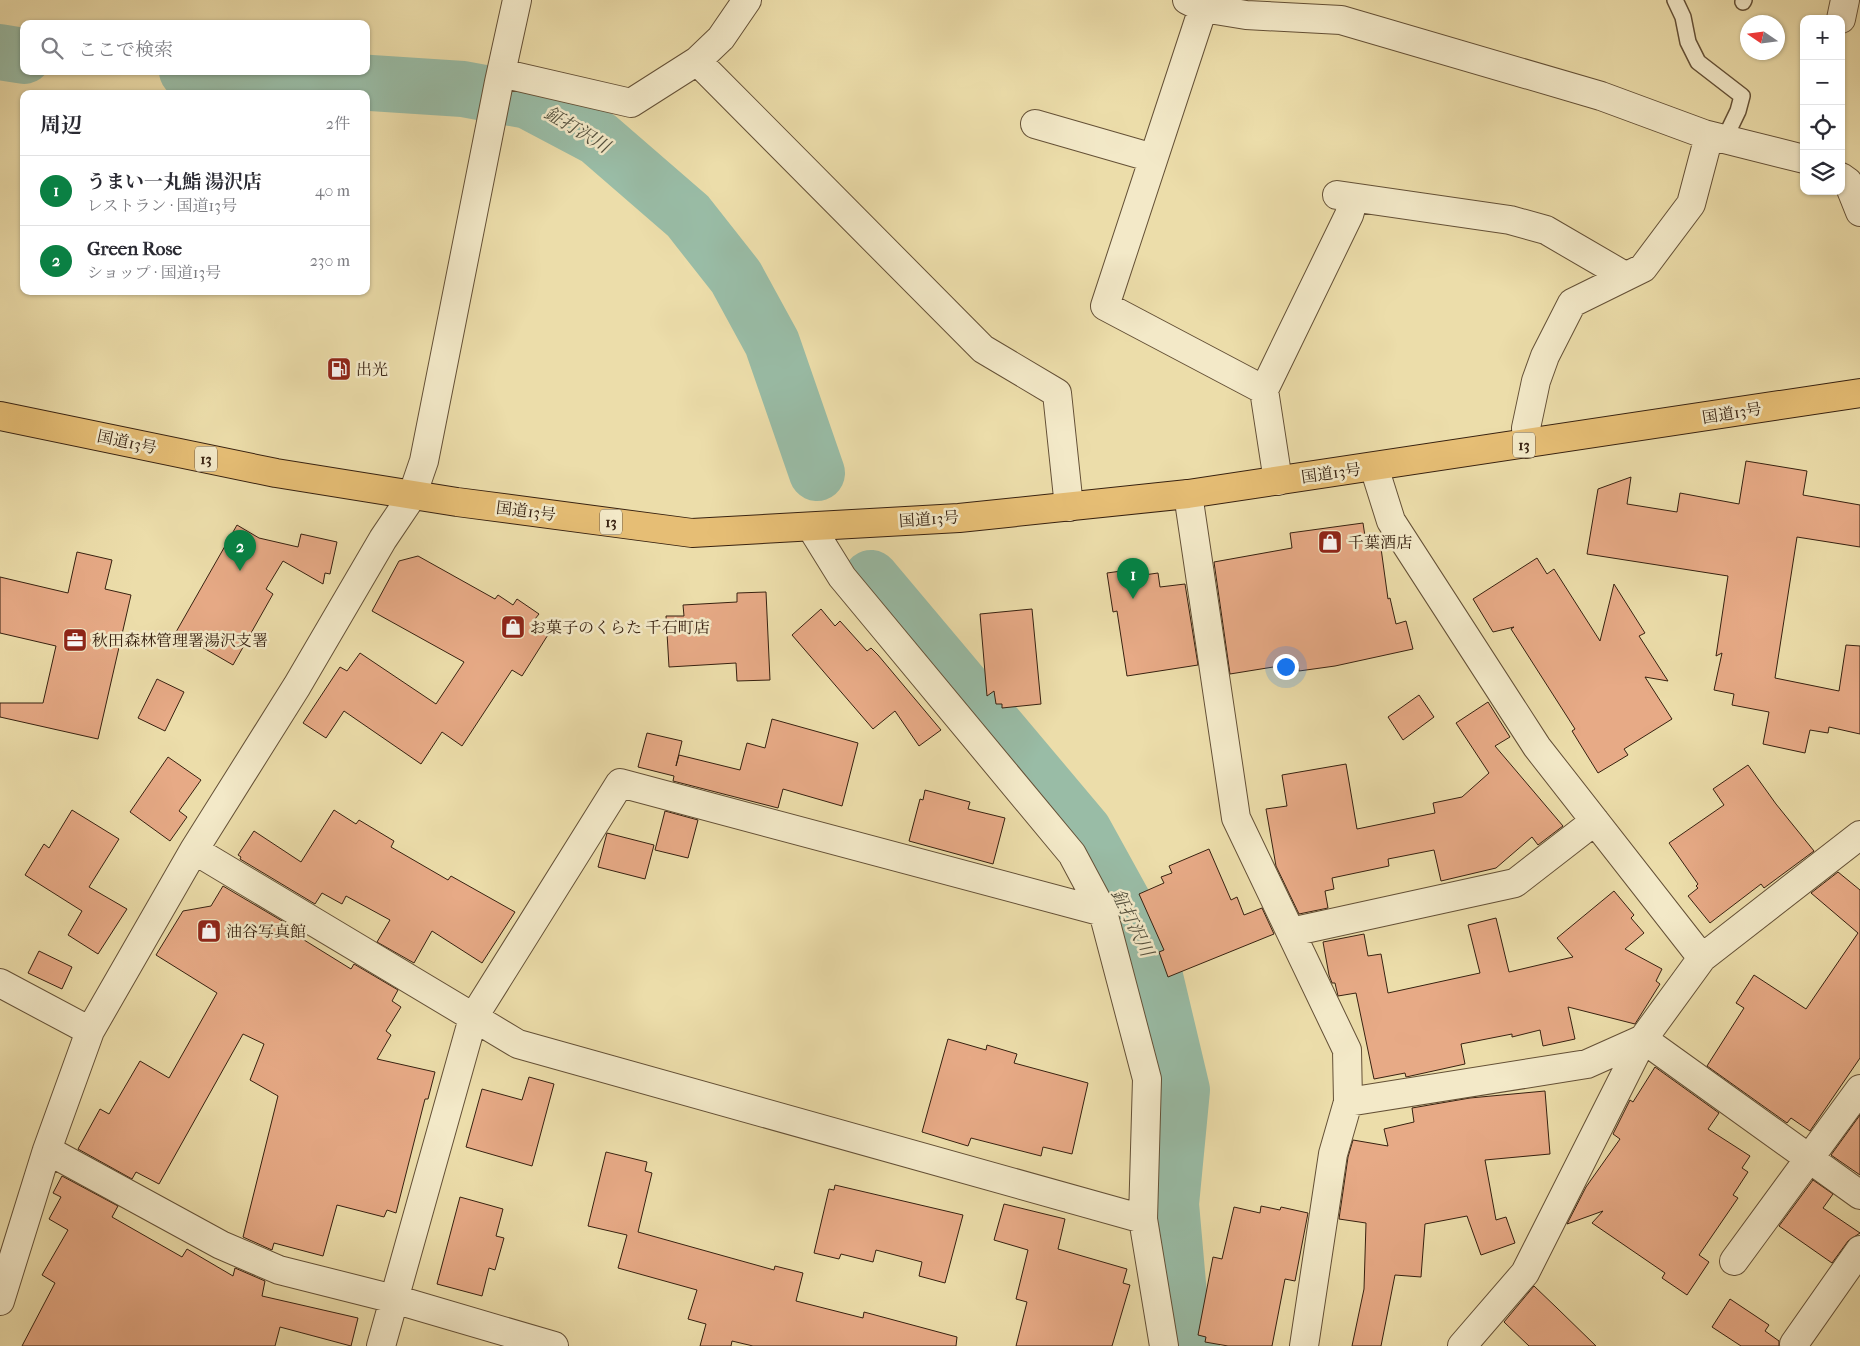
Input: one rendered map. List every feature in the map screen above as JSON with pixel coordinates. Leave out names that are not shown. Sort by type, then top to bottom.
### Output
[{"type":"highway","name":"国道13号","points":[[0,416],[276,473],[412,496],[692,533],[959,518],[1188,494],[1860,393]]},
{"type":"street","points":[[0,1301],[47,1150],[90,1031],[194,850],[297,686],[383,539],[412,496],[424,461],[517,0]]},
{"type":"street","points":[[500,77],[631,102],[697,61],[721,38],[747,0]]},
{"type":"street","points":[[1842,15],[1845,0]]},
{"type":"street","points":[[1264,390],[1105,306],[1153,158],[1195,4],[1246,15],[1341,20],[1601,96],[1717,138],[1800,158]]},
{"type":"street","points":[[697,61],[983,349],[1057,393],[1069,506]]},
{"type":"street","points":[[1035,124],[1153,158]]},
{"type":"street","points":[[1527,444],[1526,428],[1536,381],[1572,303],[1643,268],[1691,204],[1717,138]]},
{"type":"street","points":[[1845,180],[1848,182],[1860,212]]},
{"type":"street","points":[[1278,481],[1264,390],[1349,215],[1345,197],[1510,220],[1546,230],[1625,276]]},
{"type":"street","points":[[1374,467],[1391,522],[1537,747],[1702,958]]},
{"type":"street","points":[[1188,494],[1236,818],[1347,1050],[1348,1102],[1333,1154],[1304,1346]]},
{"type":"street","points":[[811,527],[842,577],[1072,854],[1103,912],[1148,1079],[1143,1219],[1164,1346]]},
{"type":"street","points":[[381,1346],[473,1018],[620,783],[1103,912]]},
{"type":"street","points":[[1290,932],[1515,883],[1595,821]]},
{"type":"street","points":[[1462,1346],[1525,1273],[1643,1039],[1702,958],[1860,836]]},
{"type":"street","points":[[194,850],[518,1044],[1143,1219]]},
{"type":"street","points":[[0,984],[90,1031]]},
{"type":"street","points":[[1348,1102],[1586,1064],[1643,1039]]},
{"type":"street","points":[[1643,1039],[1860,1195]]},
{"type":"street","points":[[1734,1260],[1860,1088]]},
{"type":"street","points":[[47,1150],[221,1245],[279,1270],[394,1299],[554,1346]]},
{"type":"street","points":[[1794,1344],[1860,1250]]},
{"type":"lane","points":[[1675,0],[1684,17],[1688,42],[1698,62],[1742,96],[1738,111],[1717,138]]},
{"type":"building","points":[[1746,461],[1807,471],[1803,495],[1860,505],[1860,547],[1797,537],[1775,678],[1839,691],[1846,645],[1860,646],[1860,734],[1829,727],[1828,733],[1810,730],[1805,753],[1763,744],[1769,712],[1732,705],[1734,694],[1714,690],[1722,653],[1716,656],[1728,576],[1587,554],[1598,489],[1631,477],[1627,504],[1677,512],[1680,493],[1739,504]]},
{"type":"building","points":[[1363,523],[1366,543],[1380,541],[1388,599],[1390,598],[1396,624],[1406,621],[1413,649],[1335,666],[1299,671],[1298,663],[1230,674],[1214,562],[1292,548],[1290,533]]},
{"type":"building","points":[[237,525],[259,538],[298,547],[301,534],[337,542],[330,574],[325,573],[323,584],[283,561],[266,589],[273,594],[233,665],[176,632]]},
{"type":"building","name":"秋田森林管理署湯沢支署","points":[[77,552],[112,560],[105,589],[131,595],[98,739],[0,717],[0,703],[43,703],[56,646],[0,633],[0,577],[68,593]]},
{"type":"building","points":[[418,556],[495,599],[498,595],[513,605],[517,599],[539,614],[535,619],[551,630],[522,676],[512,670],[462,746],[442,732],[421,764],[344,711],[326,738],[303,723],[340,667],[347,671],[360,653],[436,704],[464,662],[372,611],[399,561]]},
{"type":"building","points":[[1537,558],[1547,574],[1554,569],[1600,641],[1614,584],[1645,633],[1639,636],[1668,681],[1645,677],[1672,719],[1624,749],[1628,755],[1598,773],[1572,731],[1575,729],[1511,629],[1514,627],[1493,632],[1473,599]]},
{"type":"building","points":[[1143,568],[1144,575],[1158,573],[1160,587],[1185,584],[1198,665],[1127,676],[1117,611],[1113,612],[1107,573]]},
{"type":"building","points":[[766,592],[770,680],[737,681],[736,663],[669,667],[666,616],[684,616],[683,605],[737,602],[737,593]]},
{"type":"building","points":[[821,609],[835,626],[840,621],[867,651],[871,648],[878,655],[941,730],[919,746],[895,711],[873,729],[792,635]]},
{"type":"building","points":[[1032,609],[1041,704],[1002,708],[1002,704],[996,704],[994,691],[987,696],[980,614]]},
{"type":"building","points":[[157,679],[184,692],[165,731],[138,718]]},
{"type":"building","points":[[1419,695],[1434,717],[1403,740],[1388,717]]},
{"type":"building","points":[[1488,702],[1510,737],[1495,746],[1563,826],[1538,845],[1532,837],[1496,868],[1441,881],[1434,850],[1388,859],[1389,866],[1332,878],[1334,889],[1325,891],[1328,908],[1299,914],[1276,866],[1266,809],[1287,806],[1282,775],[1346,764],[1357,829],[1435,813],[1433,803],[1462,797],[1489,773],[1456,723]]},
{"type":"building","points":[[772,719],[858,743],[842,806],[783,789],[778,808],[673,781],[674,776],[638,767],[647,733],[682,741],[676,766],[679,755],[740,770],[747,743],[765,748]]},
{"type":"building","points":[[168,757],[201,780],[179,811],[187,817],[170,841],[130,812]]},
{"type":"building","points":[[1748,765],[1776,804],[1814,851],[1764,888],[1761,884],[1710,923],[1688,896],[1698,888],[1696,886],[1698,884],[1669,843],[1724,805],[1713,789]]},
{"type":"building","points":[[925,790],[970,802],[968,809],[1005,818],[993,864],[909,841],[920,799],[923,800]]},
{"type":"building","points":[[72,810],[119,839],[89,887],[127,909],[98,954],[68,935],[82,911],[25,875],[44,844],[49,848]]},
{"type":"building","points":[[334,810],[356,824],[359,820],[394,841],[391,847],[448,880],[451,876],[515,912],[482,963],[432,931],[414,963],[377,942],[390,920],[346,896],[342,904],[322,893],[315,904],[240,859],[241,857],[238,855],[254,831],[301,862]]},
{"type":"building","points":[[665,811],[698,820],[688,858],[655,850]]},
{"type":"building","points":[[607,833],[654,845],[645,879],[598,867]]},
{"type":"building","points":[[1209,849],[1231,900],[1237,897],[1244,915],[1262,908],[1274,934],[1168,977],[1159,952],[1164,950],[1139,894],[1164,883],[1161,877],[1172,873],[1169,866]]},
{"type":"building","points":[[1838,872],[1860,890],[1860,1058],[1810,1131],[1791,1118],[1787,1123],[1707,1066],[1744,1008],[1736,1003],[1754,975],[1806,1009],[1858,933],[1811,893]]},
{"type":"building","points":[[223,886],[299,931],[296,935],[351,969],[354,964],[398,990],[392,1001],[401,1007],[386,1031],[391,1035],[377,1059],[435,1072],[428,1099],[425,1099],[396,1213],[387,1210],[384,1217],[337,1205],[323,1256],[274,1243],[272,1250],[243,1237],[278,1096],[250,1080],[264,1044],[243,1034],[159,1184],[136,1172],[132,1179],[78,1149],[100,1109],[109,1114],[140,1061],[169,1078],[217,993],[156,955],[183,911],[211,906]]},
{"type":"building","points":[[1614,891],[1634,915],[1631,918],[1644,933],[1625,949],[1662,969],[1656,981],[1660,984],[1635,1024],[1568,1007],[1575,1039],[1543,1046],[1540,1030],[1512,1037],[1512,1034],[1461,1044],[1465,1064],[1406,1077],[1405,1073],[1374,1079],[1356,993],[1338,996],[1335,983],[1332,983],[1329,975],[1323,942],[1364,934],[1368,956],[1381,954],[1388,993],[1480,973],[1468,925],[1496,918],[1509,972],[1573,957],[1557,938]]},
{"type":"building","points":[[39,951],[72,967],[62,989],[28,973]]},
{"type":"building","points":[[948,1039],[986,1050],[987,1045],[1017,1054],[1014,1063],[1088,1083],[1072,1154],[1043,1147],[1041,1156],[971,1138],[968,1146],[922,1132]]},
{"type":"building","points":[[1655,1067],[1719,1113],[1708,1129],[1750,1156],[1742,1168],[1748,1172],[1733,1195],[1738,1198],[1699,1255],[1709,1262],[1687,1295],[1662,1278],[1665,1273],[1592,1223],[1603,1211],[1567,1224],[1586,1187],[1620,1139],[1613,1134],[1630,1100],[1633,1102]]},
{"type":"building","points":[[529,1077],[554,1084],[532,1166],[466,1147],[482,1089],[522,1100]]},
{"type":"building","points":[[1545,1091],[1550,1154],[1485,1160],[1496,1220],[1506,1217],[1515,1243],[1481,1255],[1467,1216],[1425,1224],[1421,1277],[1395,1275],[1381,1346],[1352,1346],[1364,1289],[1366,1223],[1339,1219],[1348,1157],[1353,1140],[1388,1146],[1384,1129],[1414,1122],[1412,1108],[1470,1098]]},
{"type":"building","points":[[1860,1115],[1860,1175],[1831,1155]]},
{"type":"building","points":[[606,1152],[647,1162],[645,1171],[652,1173],[638,1232],[774,1270],[775,1266],[803,1273],[796,1301],[863,1318],[864,1312],[957,1337],[956,1346],[753,1346],[732,1341],[731,1346],[700,1346],[706,1324],[688,1319],[697,1290],[618,1268],[627,1235],[588,1226]]},
{"type":"building","points":[[62,1176],[118,1206],[112,1217],[182,1257],[187,1249],[233,1276],[235,1268],[265,1281],[262,1296],[358,1318],[351,1346],[280,1327],[275,1346],[22,1346],[55,1283],[42,1275],[68,1230],[49,1219],[61,1197],[53,1193]]},
{"type":"building","points":[[1813,1180],[1833,1194],[1823,1208],[1860,1233],[1848,1241],[1832,1263],[1779,1226]]},
{"type":"building","points":[[835,1185],[963,1215],[945,1283],[919,1276],[922,1262],[876,1250],[873,1262],[841,1254],[839,1259],[814,1253],[829,1189],[834,1190]]},
{"type":"building","points":[[460,1197],[503,1209],[496,1236],[504,1238],[495,1270],[489,1268],[482,1296],[437,1284]]},
{"type":"building","points":[[1004,1204],[1065,1219],[1058,1249],[1127,1269],[1123,1283],[1130,1285],[1112,1346],[1016,1346],[1027,1302],[1016,1299],[1028,1250],[994,1240]]},
{"type":"building","points":[[1261,1206],[1280,1210],[1281,1207],[1308,1213],[1295,1281],[1285,1279],[1272,1346],[1228,1346],[1205,1342],[1206,1337],[1198,1335],[1213,1257],[1222,1259],[1234,1207],[1260,1213]]},
{"type":"building","points":[[1534,1286],[1596,1346],[1529,1346],[1504,1322]]},
{"type":"building","points":[[1730,1299],[1769,1325],[1765,1331],[1779,1341],[1779,1346],[1741,1346],[1712,1327]]},
{"type":"waterway","name":"鉦打沢川","points":[[0,52],[20,55]]},
{"type":"waterway","name":"鉦打沢川","points":[[248,75],[463,89],[528,101],[598,138],[688,216],[736,277],[772,343],[817,473]]},
{"type":"waterway","name":"鉦打沢川","points":[[871,578],[1084,831],[1148,947],[1182,1090],[1171,1204],[1182,1329],[1192,1346]]},
{"type":"place","name":"出光","points":[[339,369]]},
{"type":"place","name":"千葉酒店","points":[[1330,542]]},
{"type":"place","name":"Green Rose","points":[[240,571]]},
{"type":"place","name":"うまい一丸鮨 湯沢店","points":[[1133,599]]},
{"type":"place","name":"お菓子のくらた 千石町店","points":[[513,627]]},
{"type":"place","name":"秋田森林管理署湯沢支署","points":[[75,640]]},
{"type":"place","name":"油谷写真館","points":[[209,931]]}]
